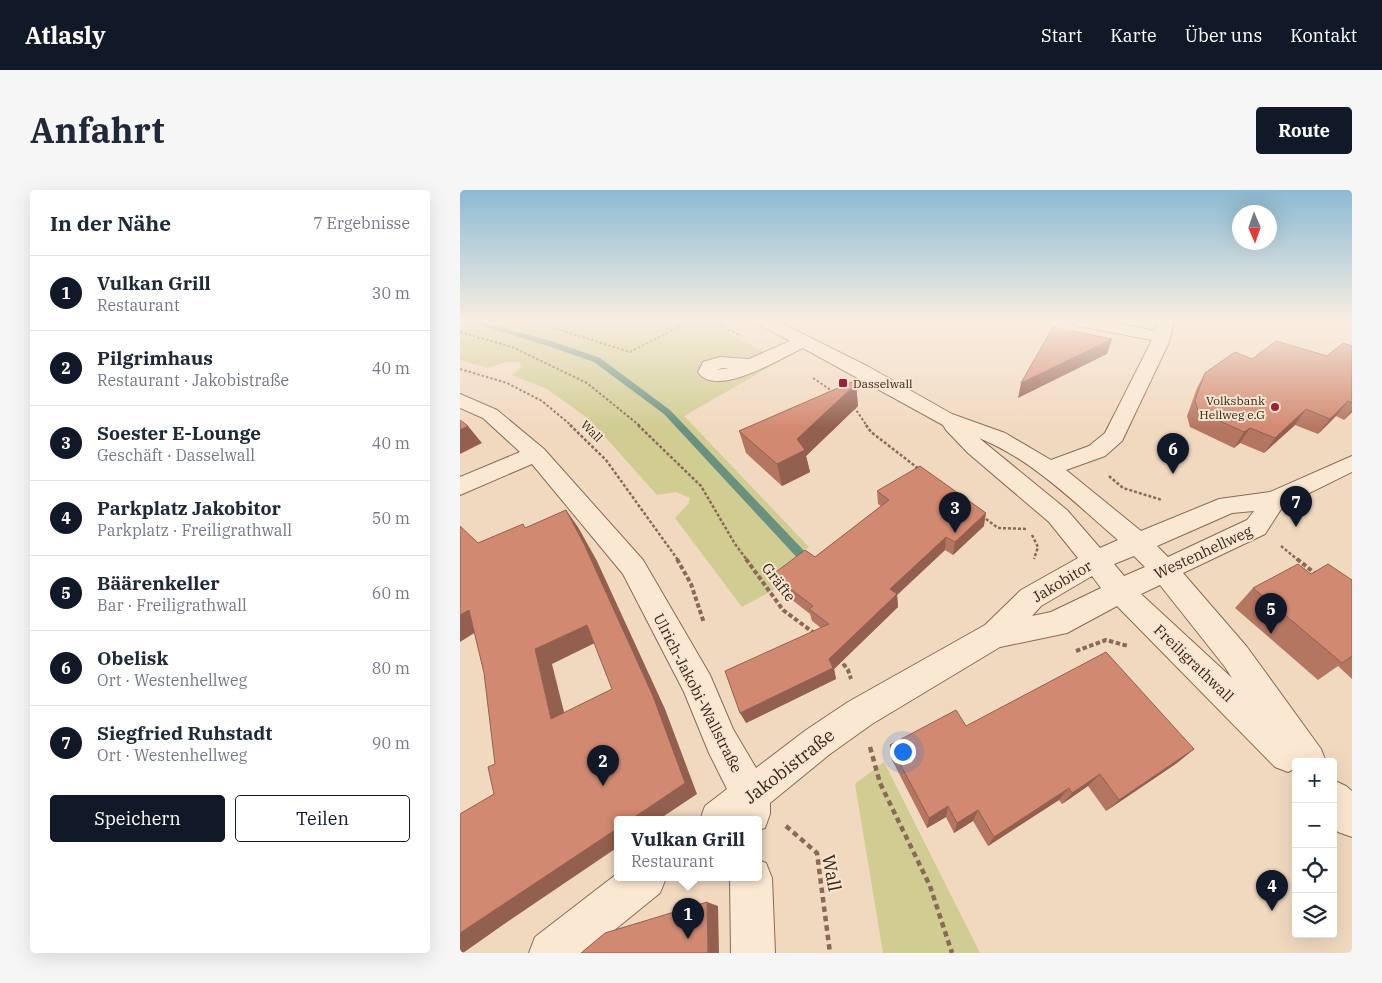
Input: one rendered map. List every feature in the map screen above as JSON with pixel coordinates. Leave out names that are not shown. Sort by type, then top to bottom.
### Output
[{"type":"street","points":[[751,365],[770,357]]},
{"type":"street","points":[[833,357],[945,418],[997,438],[1049,468],[1137,542],[1164,570]]},
{"type":"street","points":[[1049,468],[1097,451],[1114,436],[1151,357]]},
{"type":"street","name":"Ulrich-Jakobi-Wallstraße","points":[[460,400],[490,414],[536,454],[633,567],[698,686],[751,808]]},
{"type":"street","points":[[945,418],[976,448],[1058,516],[1095,561]]},
{"type":"street","points":[[460,487],[480,476],[536,454]]},
{"type":"street","name":"Westenhellweg","points":[[1137,542],[1228,506],[1274,500],[1352,463]]},
{"type":"street","name":"Westenhellweg","points":[[1120,591],[1256,527],[1274,500]]},
{"type":"street","name":"Jakobitor","points":[[860,712],[996,634],[1032,598],[1095,561],[1137,542]]},
{"type":"street","name":"Freiligrathwall","points":[[1095,561],[1120,591],[1292,758]]},
{"type":"street","name":"Freiligrathwall","points":[[1164,570],[1236,657],[1305,758]]},
{"type":"street","name":"Jakobitor","points":[[996,634],[1006,634],[1056,624],[1120,591]]},
{"type":"street","name":"Jakobistraße","points":[[730,816],[751,808],[818,742],[860,712]]},
{"type":"street","points":[[551,953],[641,881]]},
{"type":"street","points":[[751,881],[753,953]]},
{"type":"path","name":"Gräfte","points":[[534,357],[587,383],[641,427],[700,486],[735,544],[783,610],[819,636]]},
{"type":"path","points":[[780,357],[836,394]]},
{"type":"path","name":"Wall","points":[[460,369],[507,383],[542,401],[576,429],[606,460],[674,553]]},
{"type":"path","points":[[852,404],[871,432],[926,474]]},
{"type":"path","points":[[982,516],[998,528],[1030,529]]},
{"type":"path","points":[[1256,527],[1318,576]]},
{"type":"path","points":[[837,656],[848,670],[880,783],[930,886],[952,953]]},
{"type":"path","name":"Wall","points":[[751,808],[817,853],[830,953]]},
{"type":"shaded area","points":[[460,357],[772,357],[780,361],[684,416],[809,547],[766,579],[777,588],[742,607],[675,518],[689,503],[690,498],[676,492],[657,495],[590,420],[547,389],[512,375],[521,367],[520,362],[506,362],[487,368],[460,360]]},
{"type":"shaded area","points":[[884,762],[980,953],[883,953],[855,784]]},
{"type":"building","points":[[1036,357],[1076,357],[1021,383]]},
{"type":"building","name":"Volksbank Hellweg e.G","points":[[1228,357],[1246,357],[1252,359],[1255,357],[1352,357],[1352,403],[1348,401],[1330,419],[1306,409],[1275,438],[1250,428],[1244,432],[1198,411],[1195,400],[1205,373]]},
{"type":"building","points":[[854,381],[856,384],[797,439],[805,450],[777,464],[739,431]]},
{"type":"building","points":[[460,420],[468,426],[460,430]]},
{"type":"building","points":[[920,466],[986,513],[955,542],[946,537],[890,589],[897,594],[829,659],[833,668],[740,713],[725,671],[829,624],[809,609],[813,606],[772,575],[805,550],[815,557],[889,500],[877,491]]},
{"type":"building","points":[[566,510],[584,544],[653,696],[685,783],[636,816],[614,816],[614,831],[460,933],[460,814],[494,794],[488,767],[495,764],[484,673],[469,610],[460,615],[460,526],[478,543],[523,524],[525,528]],"holes":[[[587,625],[612,689],[551,719],[535,649]]]},
{"type":"building","points":[[1298,564],[1311,574],[1328,564],[1352,580],[1352,656],[1342,663],[1253,588]]},
{"type":"building","points":[[1106,652],[1194,749],[1119,800],[1100,774],[1072,793],[1069,788],[994,837],[978,810],[957,823],[948,806],[929,818],[890,745],[956,710],[966,726]]},
{"type":"building","points":[[707,902],[708,953],[581,953],[605,933]]},
{"type":"waterway","points":[[587,357],[597,360],[667,412],[806,560]]},
{"type":"place","name":"Dasselwall","points":[[843,383]]},
{"type":"place","name":"Volksbank Hellweg e.G","points":[[1275,407]]},
{"type":"place","name":"Obelisk","points":[[1173,474]]},
{"type":"place","name":"Siegfried Ruhstadt","points":[[1296,527]]},
{"type":"place","name":"Soester E-Lounge","points":[[955,533]]},
{"type":"place","name":"Bäärenkeller","points":[[1271,634]]},
{"type":"place","name":"Pilgrimhaus","points":[[603,786]]},
{"type":"place","name":"Parkplatz Jakobitor","points":[[1272,911]]},
{"type":"place","name":"Vulkan Grill","points":[[688,939]]}]
